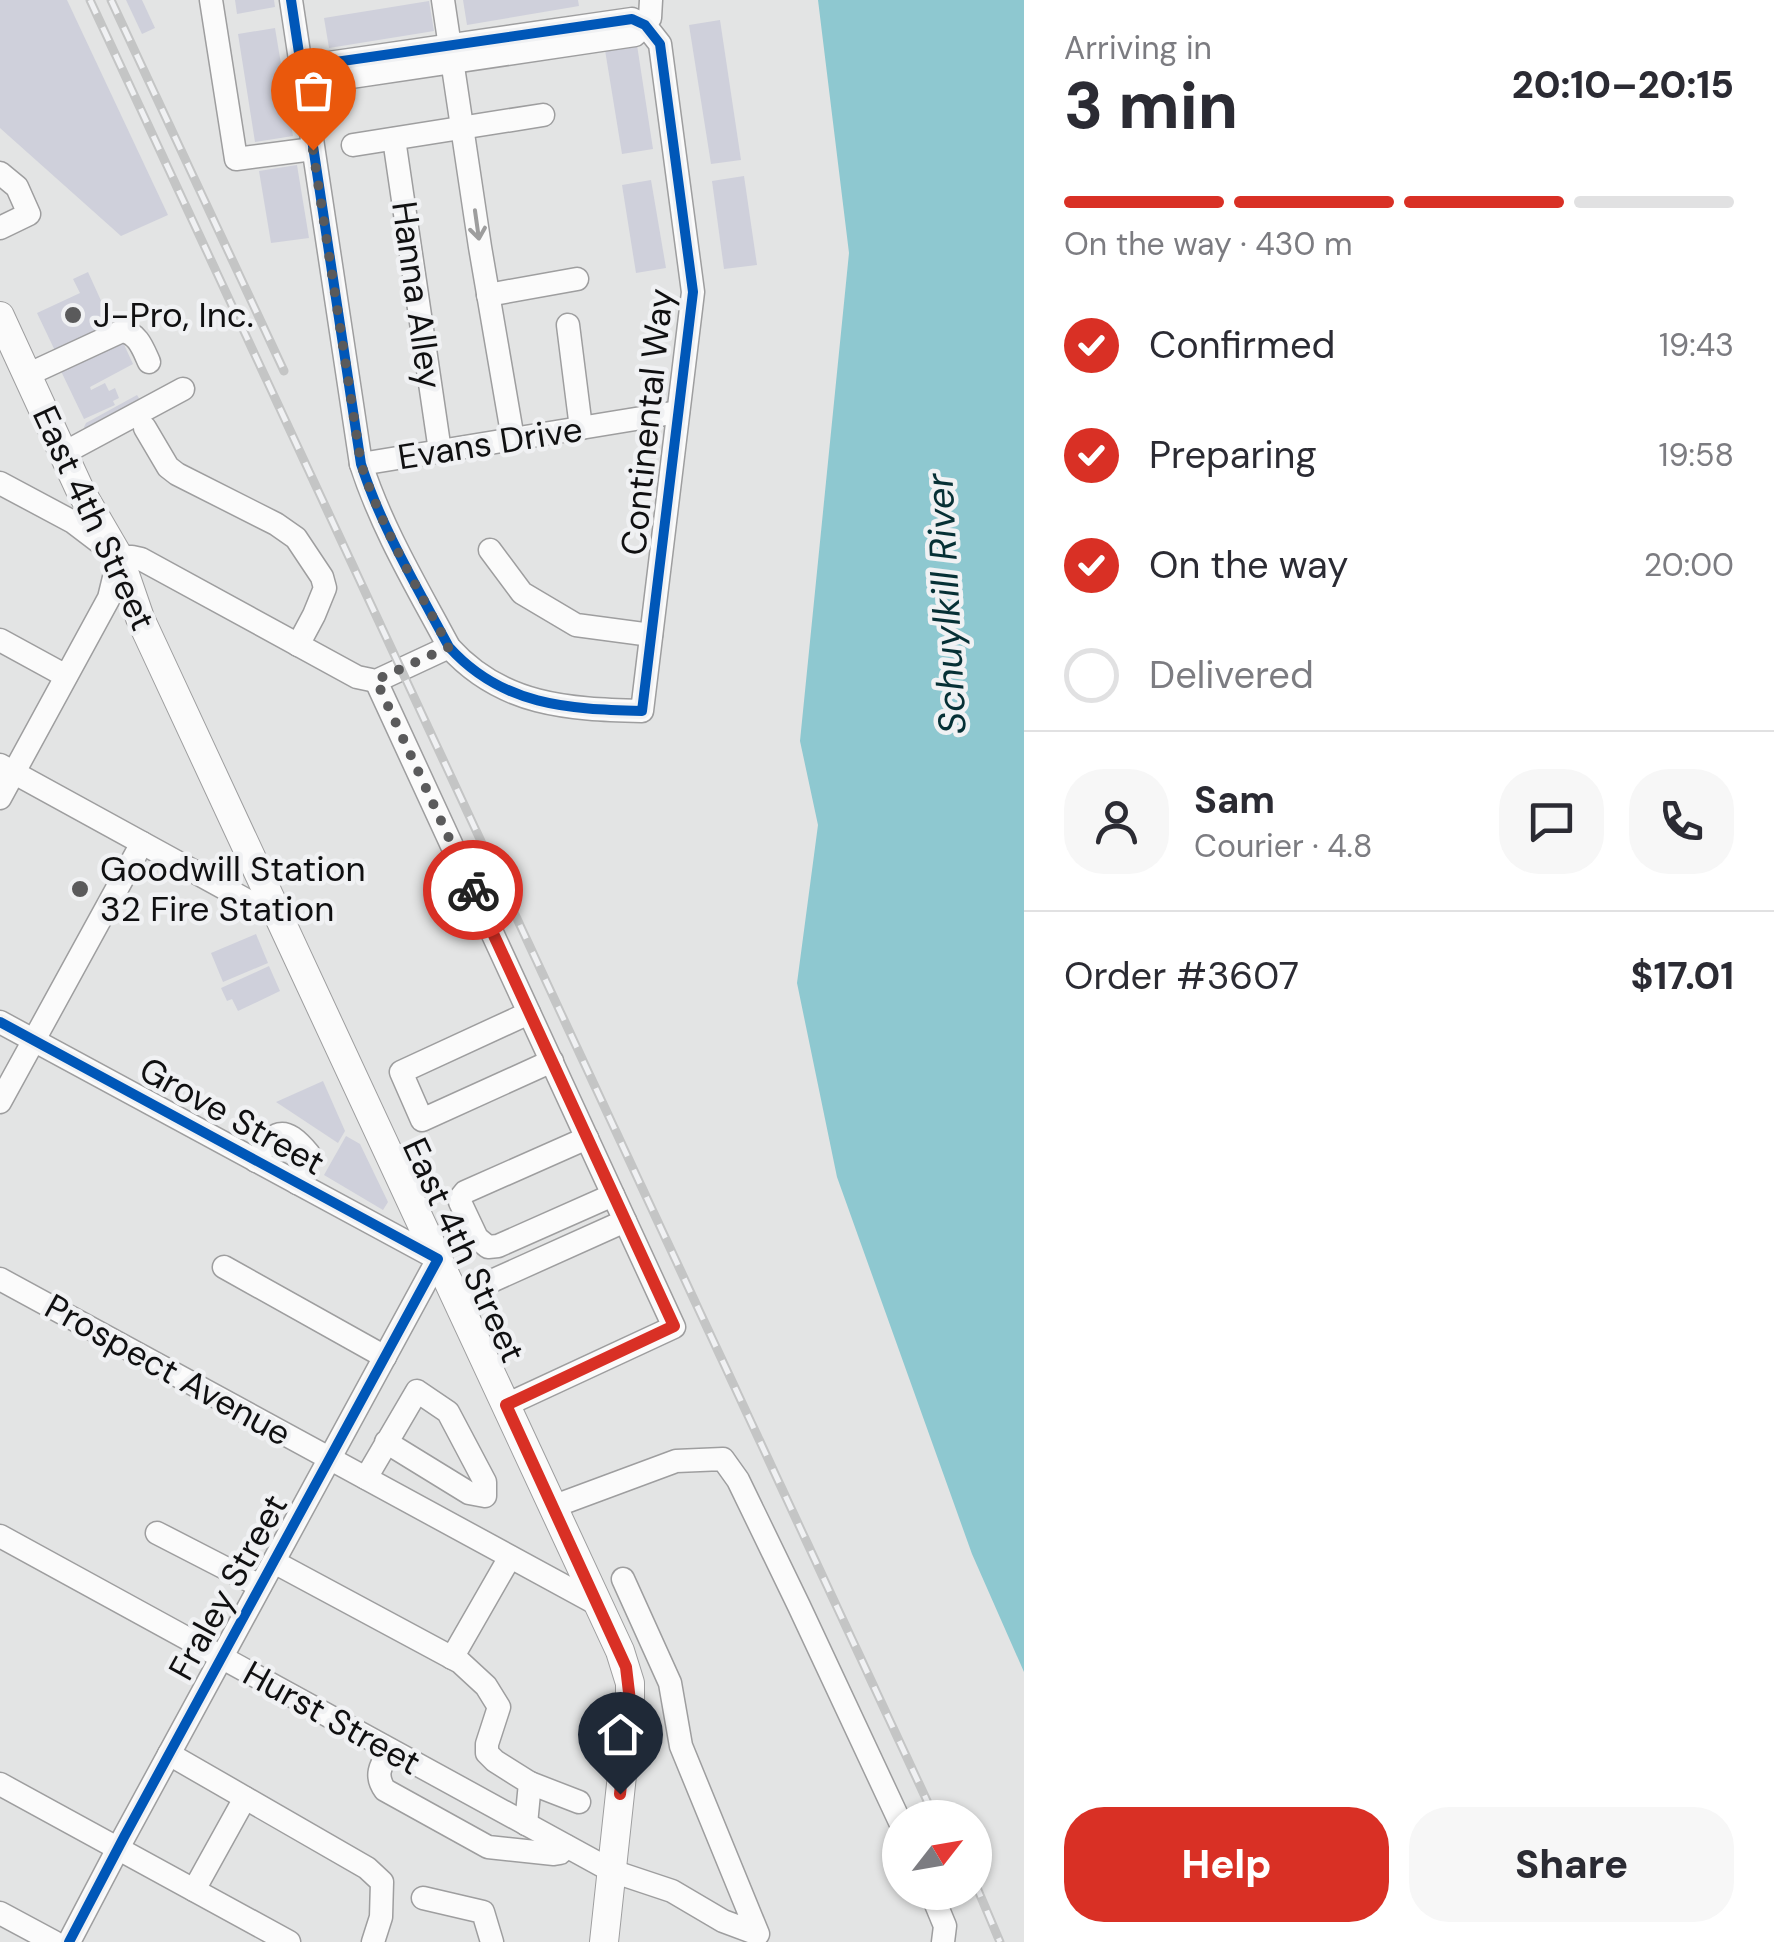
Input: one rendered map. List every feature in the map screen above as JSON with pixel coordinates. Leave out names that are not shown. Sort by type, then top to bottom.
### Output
[{"type":"main road","name":"East 4th Street","points":[[0,316],[80,490],[118,557],[140,618],[620,1651],[630,1683],[629,1718],[604,1942]]},
{"type":"street","points":[[211,0],[236,159],[313,150]]},
{"type":"street","points":[[1,487],[73,522],[118,557],[141,560],[357,677],[376,680],[449,647],[372,500],[361,464],[291,0]]},
{"type":"street","points":[[443,0],[513,439]]},
{"type":"street","points":[[302,76],[451,54],[632,19],[645,24],[650,18],[651,0]]},
{"type":"street","name":"Continental Way","points":[[449,647],[480,675],[519,697],[586,710],[642,711],[693,292],[660,44],[645,24]]},
{"type":"street","points":[[353,145],[543,115]]},
{"type":"street","name":"Hanna Alley","points":[[394,138],[440,451]]},
{"type":"street","points":[[0,173],[16,187],[29,214],[0,228]]},
{"type":"street","points":[[488,296],[577,278]]},
{"type":"street","points":[[568,325],[581,428]]},
{"type":"street","points":[[27,375],[122,332],[135,337],[149,362]]},
{"type":"street","points":[[64,453],[183,389]]},
{"type":"street","name":"Evans Drive","points":[[361,464],[678,412]]},
{"type":"street","points":[[146,428],[168,467],[296,538],[325,588],[298,645]]},
{"type":"street","points":[[490,550],[522,593],[576,625],[651,635]]},
{"type":"street","points":[[0,798],[7,769],[110,598],[118,557]]},
{"type":"street","points":[[0,640],[66,676]]},
{"type":"street","points":[[376,680],[674,1326],[506,1405]]},
{"type":"street","points":[[7,769],[280,918]]},
{"type":"street","points":[[0,1102],[142,843]]},
{"type":"street","points":[[529,1013],[401,1072],[422,1120],[552,1062]]},
{"type":"street","name":"Grove Street","points":[[0,1022],[438,1259]]},
{"type":"street","points":[[256,1160],[270,1138],[284,1134],[309,1154],[297,1183]]},
{"type":"street","points":[[587,1138],[465,1192],[460,1202],[476,1238],[488,1247],[498,1246],[613,1195]]},
{"type":"street","points":[[456,1297],[625,1221]]},
{"type":"street","name":"Fraley Street","points":[[69,1942],[438,1259]]},
{"type":"street","points":[[224,1267],[385,1357]]},
{"type":"street","name":"Prospect Avenue","points":[[0,1278],[599,1605]]},
{"type":"street","points":[[366,1478],[386,1442],[416,1391],[448,1412],[484,1482],[484,1496],[469,1493],[386,1442]]},
{"type":"street","points":[[552,1508],[676,1461],[723,1459],[738,1480],[890,1800]]},
{"type":"street","points":[[158,1532],[260,1586]]},
{"type":"street","name":"Hurst Street","points":[[0,1536],[612,1871],[672,1891],[723,1922],[761,1938]]},
{"type":"street","points":[[452,1658],[510,1556]]},
{"type":"street","points":[[274,1562],[452,1658],[486,1686],[500,1707],[487,1753],[530,1784],[579,1802]]},
{"type":"street","points":[[623,1579],[670,1683],[681,1746],[761,1938]]},
{"type":"street","points":[[390,1750],[378,1776],[386,1790],[488,1847],[554,1854],[566,1846]]},
{"type":"street","points":[[169,1754],[367,1868],[382,1882],[381,1917],[373,1942]]},
{"type":"street","points":[[0,1784],[289,1942]]},
{"type":"street","points":[[526,1824],[530,1784]]},
{"type":"street","points":[[194,1890],[244,1798]]},
{"type":"street","points":[[423,1898],[483,1912],[492,1942]]},
{"type":"street","points":[[938,1910],[945,1926],[943,1942]]},
{"type":"street","points":[[0,1912],[54,1942]]},
{"type":"water","name":"Schuylkill River","points":[[818,0],[1024,0],[1024,1672],[972,1554],[837,1177],[797,983],[818,825],[800,741],[849,253]]},
{"type":"building","points":[[0,0],[67,0],[168,215],[121,236],[0,128]]},
{"type":"building","points":[[126,0],[142,0],[155,28],[142,34]]},
{"type":"building","points":[[235,0],[274,0],[275,7],[237,14]]},
{"type":"building","points":[[463,0],[578,0],[579,6],[467,25]]},
{"type":"building","points":[[429,1],[434,31],[329,48],[324,18]]},
{"type":"building","points":[[720,20],[741,160],[711,164],[689,25]]},
{"type":"building","points":[[275,28],[293,136],[255,142],[238,34]]},
{"type":"building","points":[[637,45],[653,149],[622,154],[605,50]]},
{"type":"building","points":[[297,165],[309,238],[271,243],[259,171]]},
{"type":"building","points":[[744,176],[757,265],[724,269],[712,181]]},
{"type":"building","points":[[651,180],[666,268],[636,273],[622,185]]},
{"type":"building","name":"J-Pro, Inc.","points":[[88,272],[108,316],[95,323],[102,336],[58,357],[37,313],[80,293],[73,279]]},
{"type":"building","points":[[121,338],[133,364],[90,387],[91,390],[105,383],[109,391],[115,388],[119,398],[113,401],[115,405],[84,419],[59,367]]},
{"type":"building","points":[[137,395],[142,403],[88,436],[86,423]]},
{"type":"building","points":[[256,934],[268,963],[223,982],[211,953]]},
{"type":"building","points":[[269,966],[280,991],[238,1011],[232,999],[227,1001],[221,988]]},
{"type":"building","points":[[323,1081],[345,1131],[338,1143],[276,1102]]},
{"type":"building","points":[[346,1136],[360,1144],[388,1202],[383,1210],[324,1175]]},
{"type":"railway","points":[[90,0],[927,1800]]},
{"type":"railway","points":[[111,0],[284,371]]},
{"type":"railway","points":[[986,1910],[1000,1942]]},
{"type":"cycle path","points":[[291,0],[361,464],[390,535],[449,647],[469,667],[491,682],[538,700],[642,711],[693,292],[660,44],[645,25],[632,19],[301,67]]},
{"type":"cycle path","points":[[0,1022],[438,1259],[69,1942]]},
{"type":"way so far","points":[[313,150],[361,464],[372,500],[449,647],[376,680],[473,890]]},
{"type":"place","name":"J-Pro, Inc.","points":[[73,315]]},
{"type":"place","name":"Goodwill Station 32 Fire Station","points":[[80,889]]},
{"type":"route","points":[[473,890],[674,1326],[506,1405],[626,1667],[630,1701],[620,1794]]}]
